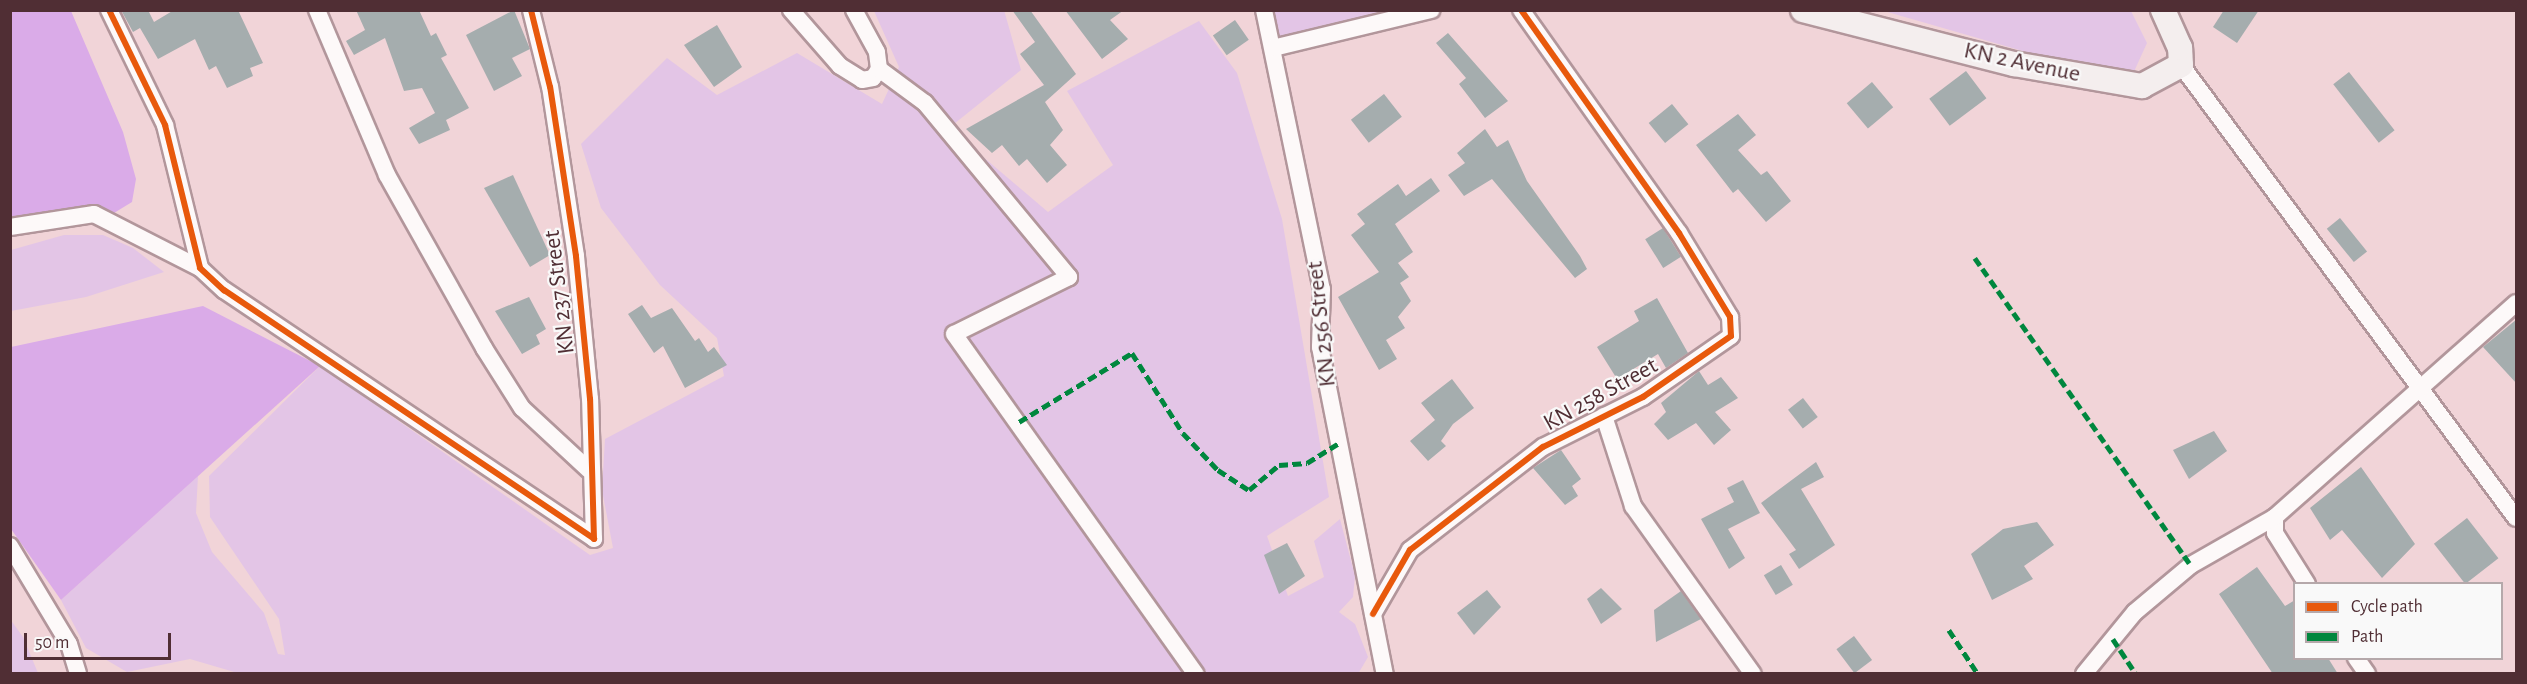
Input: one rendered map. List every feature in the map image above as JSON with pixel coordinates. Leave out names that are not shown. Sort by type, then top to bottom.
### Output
[{"type":"main road","name":"KN 2 Avenue","points":[[1803,10],[2014,64],[2142,86],[2181,65]]},
{"type":"main road","points":[[2163,10],[2180,48],[2181,65]]},
{"type":"street","points":[[109,10],[165,125],[200,268]]},
{"type":"street","points":[[316,10],[387,175],[484,348],[522,408],[589,470]]},
{"type":"street","name":"KN 237 Street","points":[[200,268],[587,539],[597,537],[589,470],[590,399],[576,256],[550,87],[531,10]]},
{"type":"street","points":[[791,10],[840,66],[862,80],[873,78],[879,69],[877,52],[854,10]]},
{"type":"street","name":"KN 256 Street","points":[[1264,10],[1322,289],[1320,347],[1385,674]]},
{"type":"street","points":[[1273,48],[1431,10]]},
{"type":"street","name":"KN 258 Street","points":[[1373,614],[1410,550],[1543,447],[1643,397],[1731,336],[1733,326],[1679,233],[1521,10]]},
{"type":"street","points":[[2181,65],[2517,518]]},
{"type":"street","points":[[879,69],[925,103],[1069,277],[954,334],[1196,674]]},
{"type":"street","points":[[10,227],[94,214],[200,268]]},
{"type":"street","points":[[2085,674],[2135,612],[2192,565],[2275,517],[2290,499],[2422,391],[2517,303]]},
{"type":"street","points":[[1604,416],[1633,506],[1753,674]]},
{"type":"street","points":[[2275,517],[2275,533],[2306,582]]},
{"type":"street","points":[[10,546],[69,644],[78,674]]},
{"type":"street","points":[[2357,660],[2367,674]]},
{"type":"shaded area","points":[[11,10],[71,11],[123,132],[136,179],[132,202],[114,213],[94,205],[11,218]]},
{"type":"shaded area","points":[[1004,10],[1021,70],[949,128],[1048,212],[1113,165],[1067,91],[1199,21],[1237,73],[1282,219],[1329,497],[1267,536],[1288,596],[1324,577],[1314,541],[1340,519],[1355,576],[1353,597],[1339,612],[1355,624],[1368,657],[1358,674],[241,674],[190,659],[127,672],[86,648],[61,600],[198,476],[196,513],[212,552],[264,613],[278,654],[285,655],[279,619],[210,517],[209,476],[320,366],[590,555],[613,548],[602,490],[605,439],[724,376],[717,338],[660,285],[601,208],[581,144],[667,58],[717,95],[797,53],[882,104],[899,67],[874,11]]},
{"type":"shaded area","points":[[1273,10],[1397,11],[1281,41]]},
{"type":"shaded area","points":[[1884,11],[2131,11],[2147,43],[2132,76],[2071,65]]},
{"type":"shaded area","points":[[64,235],[103,235],[133,248],[164,272],[86,297],[11,311],[11,250]]},
{"type":"shaded area","points":[[203,306],[320,366],[61,600],[11,529],[11,347]]},
{"type":"shaded area","points":[[10,619],[23,637],[38,673],[11,673]]},
{"type":"building","points":[[121,10],[148,10],[154,22],[174,10],[238,10],[263,63],[250,68],[253,76],[227,88],[216,66],[209,70],[195,39],[158,59],[140,28],[133,32]]},
{"type":"building","points":[[356,10],[419,10],[431,36],[436,33],[447,55],[441,58],[469,108],[446,120],[450,130],[419,144],[409,128],[435,113],[422,88],[404,91],[385,38],[354,55],[346,41],[365,30]]},
{"type":"building","points":[[514,10],[530,49],[512,58],[522,76],[494,91],[466,35]]},
{"type":"building","points":[[1012,10],[1030,10],[1076,74],[1045,102],[1063,130],[1050,145],[1067,165],[1047,183],[1027,159],[1019,166],[1002,145],[992,153],[966,129],[1044,85],[1020,54],[1035,42]]},
{"type":"building","points":[[1065,10],[1124,10],[1110,20],[1128,39],[1102,59]]},
{"type":"building","points":[[2224,10],[2259,10],[2237,43],[2213,27]]},
{"type":"building","points":[[1235,20],[1249,40],[1227,55],[1213,35]]},
{"type":"building","points":[[717,25],[742,67],[714,87],[684,45]]},
{"type":"building","points":[[1448,33],[1508,101],[1485,118],[1459,84],[1466,78],[1436,43]]},
{"type":"building","points":[[1966,71],[1986,98],[1950,126],[1929,99]]},
{"type":"building","points":[[2349,72],[2395,130],[2379,143],[2333,84]]},
{"type":"building","points":[[1872,82],[1893,107],[1868,128],[1847,103]]},
{"type":"building","points":[[1384,94],[1402,117],[1369,143],[1351,120]]},
{"type":"building","points":[[1672,104],[1688,124],[1665,143],[1649,123]]},
{"type":"building","points":[[1738,114],[1756,135],[1738,150],[1761,175],[1767,171],[1791,201],[1766,222],[1738,189],[1733,193],[1696,145]]},
{"type":"building","points":[[1485,129],[1497,147],[1508,140],[1527,181],[1580,256],[1587,269],[1575,278],[1492,179],[1464,196],[1448,175],[1465,163],[1457,153]]},
{"type":"building","points":[[513,175],[550,255],[530,267],[484,188]]},
{"type":"building","points":[[1431,178],[1440,191],[1395,224],[1413,252],[1398,263],[1409,277],[1400,283],[1411,301],[1398,317],[1405,328],[1386,340],[1397,359],[1379,370],[1338,297],[1379,272],[1351,235],[1365,224],[1357,214],[1398,184],[1406,196]]},
{"type":"building","points":[[2340,218],[2367,251],[2354,262],[2327,229]]},
{"type":"building","points":[[1663,228],[1681,257],[1663,268],[1645,239]]},
{"type":"building","points":[[529,297],[546,329],[536,335],[540,344],[522,354],[495,311]]},
{"type":"building","points":[[1657,298],[1688,353],[1666,368],[1658,354],[1617,379],[1597,347],[1639,321],[1634,311]]},
{"type":"building","points":[[642,305],[651,318],[672,308],[695,341],[699,338],[708,352],[714,347],[727,365],[685,388],[663,346],[654,353],[628,314]]},
{"type":"building","points":[[2517,319],[2517,384],[2483,347]]},
{"type":"building","points":[[1699,371],[1708,385],[1721,377],[1738,398],[1715,412],[1731,430],[1714,445],[1696,423],[1668,440],[1654,424],[1666,412],[1661,403]]},
{"type":"building","points":[[1452,379],[1474,408],[1453,424],[1441,441],[1446,446],[1428,461],[1410,441],[1435,420],[1421,403]]},
{"type":"building","points":[[1803,398],[1818,417],[1803,429],[1788,410]]},
{"type":"building","points":[[2214,431],[2227,451],[2189,479],[2173,450]]},
{"type":"building","points":[[1561,450],[1581,479],[1572,486],[1578,496],[1565,505],[1533,468]]},
{"type":"building","points":[[1816,462],[1824,477],[1801,489],[1835,545],[1799,569],[1789,554],[1796,550],[1761,503]]},
{"type":"building","points":[[2361,467],[2415,544],[2382,578],[2342,530],[2330,540],[2310,508]]},
{"type":"building","points":[[1743,480],[1760,513],[1728,529],[1745,558],[1729,569],[1701,519],[1734,502],[1727,488]]},
{"type":"building","points":[[2467,518],[2498,558],[2468,582],[2464,582],[2434,544]]},
{"type":"building","points":[[2037,522],[2054,545],[2024,566],[2033,579],[1992,600],[1971,554],[2003,529]]},
{"type":"building","points":[[1287,543],[1305,576],[1279,594],[1264,555]]},
{"type":"building","points":[[1781,565],[1793,585],[1776,595],[1764,575]]},
{"type":"building","points":[[2257,567],[2285,606],[2293,601],[2293,660],[2329,660],[2338,674],[2273,674],[2219,594]]},
{"type":"building","points":[[1601,588],[1622,609],[1601,624],[1587,599]]},
{"type":"building","points":[[1487,590],[1501,607],[1474,635],[1457,613]]},
{"type":"building","points":[[1681,591],[1701,619],[1656,642],[1654,610]]},
{"type":"building","points":[[1854,636],[1872,660],[1854,673],[1836,649]]},
{"type":"marked path","points":[[1975,258],[2191,565]]},
{"type":"marked path","points":[[1019,422],[1132,353],[1183,433],[1218,470],[1249,490],[1279,465],[1307,463],[1338,444]]},
{"type":"marked path","points":[[1949,630],[1978,674]]},
{"type":"marked path","points":[[2113,639],[2136,674]]},
{"type":"cycle path","points":[[109,10],[165,125],[200,268],[224,290],[594,539],[590,399],[576,256],[550,87],[531,10]]},
{"type":"cycle path","points":[[1373,614],[1410,550],[1543,447],[1643,397],[1731,336],[1730,317],[1679,233],[1521,10]]}]
